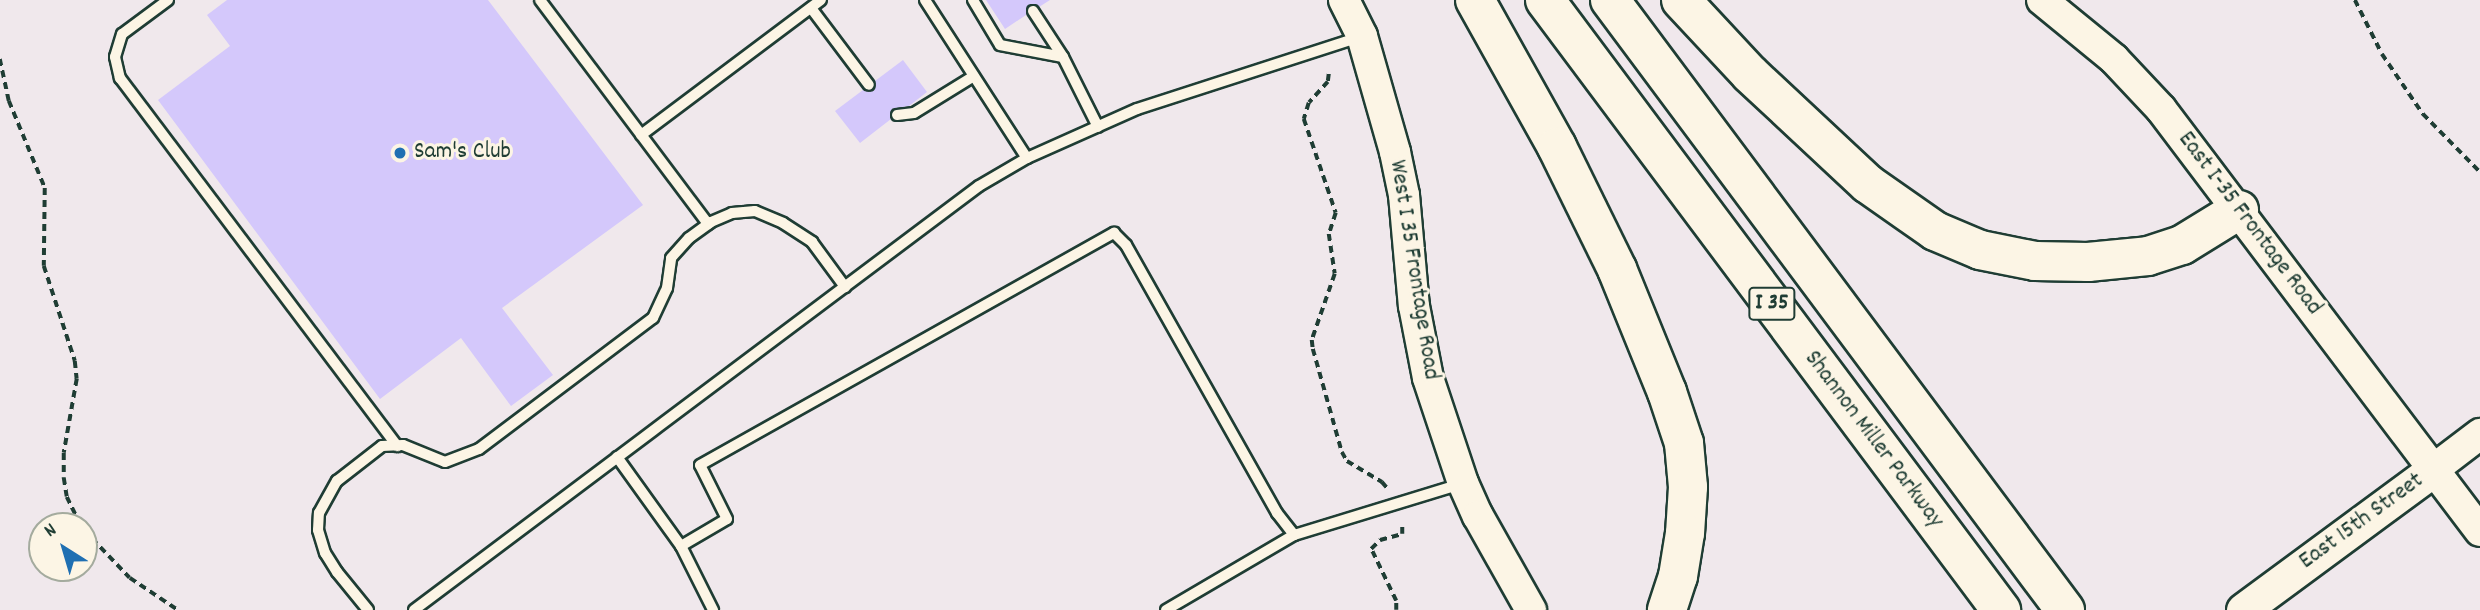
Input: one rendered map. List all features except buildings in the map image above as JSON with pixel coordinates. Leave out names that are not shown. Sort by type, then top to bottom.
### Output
[{"type":"highway","points":[[1475,0],[1557,147],[1617,270],[1667,392],[1684,443],[1688,487],[1685,533],[1678,576],[1667,610]]},
{"type":"highway","name":"Shannon Miller Parkway","points":[[1545,0],[2001,610]]},
{"type":"highway","name":"I 35","points":[[1610,0],[2065,610]]},
{"type":"highway","points":[[1681,0],[1750,74],[1868,184],[1935,230],[1980,250],[2035,261],[2088,261],[2148,256],[2182,245],[2211,230],[2239,210]]},
{"type":"main road","name":"East 15th Street","points":[[2243,610],[2434,469]]},
{"type":"street","name":"West I 35 Frontage Road","points":[[1344,0],[1362,36],[1380,92],[1401,184],[1414,306],[1429,378],[1463,483],[1502,562],[1531,610]]},
{"type":"street","name":"East I-35 Frontage Road","points":[[2042,0],[2114,59],[2152,99],[2239,210],[2480,531]]},
{"type":"street","name":"East 15th Street","points":[[2434,469],[2480,434]]},
{"type":"lane","points":[[167,0],[151,5],[122,34],[115,57],[120,78],[397,446]]},
{"type":"lane","points":[[540,0],[708,224]]},
{"type":"lane","points":[[641,135],[821,0]]},
{"type":"lane","points":[[925,0],[1027,158]]},
{"type":"lane","points":[[973,0],[1000,46],[1063,57]]},
{"type":"lane","points":[[811,8],[869,85]]},
{"type":"lane","points":[[1032,11],[1063,57],[1098,127]]},
{"type":"lane","points":[[414,610],[979,186],[1027,158],[1137,109],[1362,36]]},
{"type":"lane","points":[[897,115],[914,113],[974,76]]},
{"type":"lane","points":[[368,610],[325,553],[318,530],[319,513],[337,481],[382,446],[397,446],[445,462],[479,449],[653,318],[667,288],[671,258],[689,238],[708,224],[732,214],[755,211],[783,223],[812,242],[845,287]]},
{"type":"lane","points":[[681,546],[727,519],[700,466],[1114,233],[1126,245],[1277,513],[1294,535]]},
{"type":"lane","points":[[617,457],[681,546],[713,610]]},
{"type":"lane","points":[[1166,610],[1294,535],[1463,483]]},
{"type":"path","points":[[2355,0],[2382,54],[2423,114],[2480,172]]},
{"type":"path","points":[[0,59],[9,101],[45,188],[44,266],[75,361],[78,379],[64,453],[64,478],[73,512]]},
{"type":"path","points":[[1329,74],[1328,82],[1309,103],[1304,119],[1336,213],[1329,234],[1335,274],[1312,340],[1313,349],[1342,452],[1347,461],[1382,482],[1389,491]]},
{"type":"path","points":[[1396,610],[1396,601],[1371,548],[1380,540],[1402,534],[1402,523]]},
{"type":"path","points":[[98,544],[130,578],[178,610]]},
{"type":"place","name":"Sam's Club","points":[[400,153]]}]
